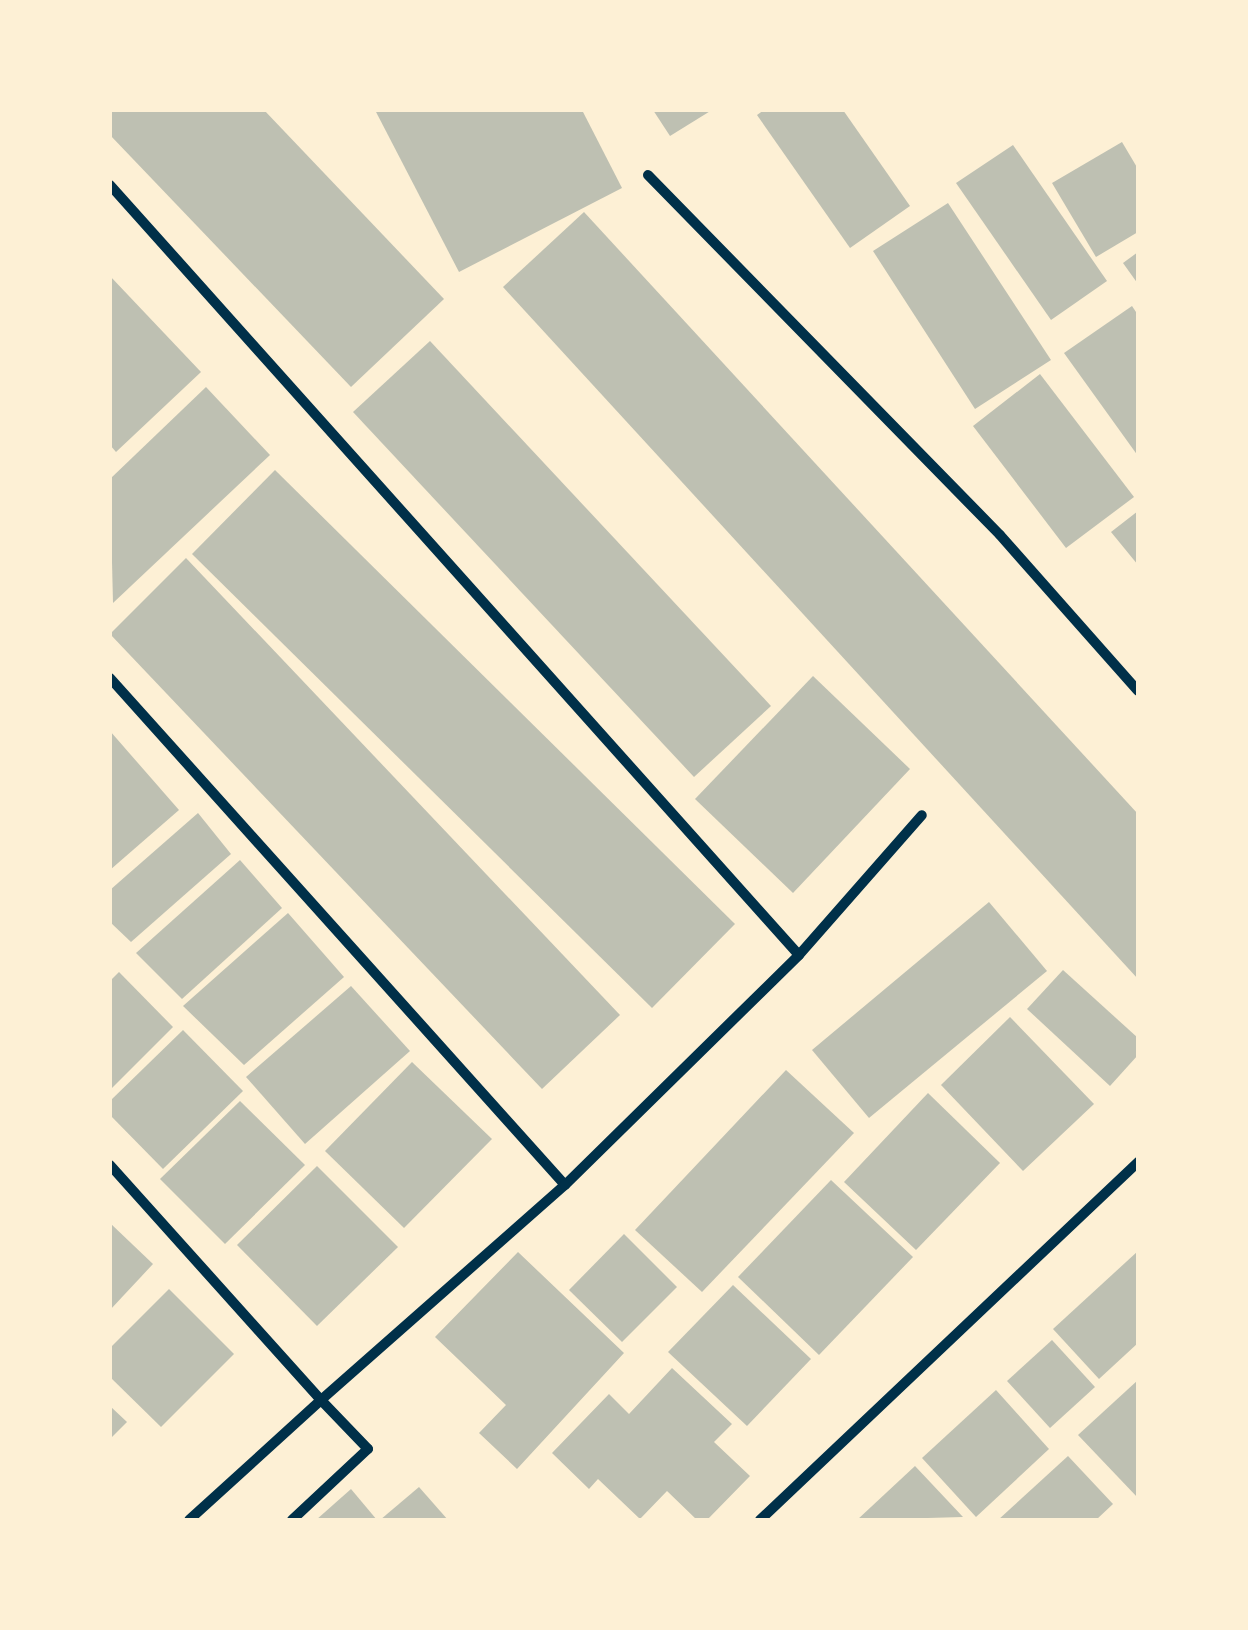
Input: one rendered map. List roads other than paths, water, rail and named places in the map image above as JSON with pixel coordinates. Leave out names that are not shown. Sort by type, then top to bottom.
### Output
[{"type":"street","points":[[648,175],[1000,535],[1138,691]]},
{"type":"street","points":[[110,185],[799,955]]},
{"type":"street","points":[[110,678],[565,1184]]},
{"type":"street","points":[[189,1520],[565,1184],[799,955],[922,815]]},
{"type":"street","points":[[760,1520],[1138,1162]]},
{"type":"street","points":[[110,1165],[368,1449],[292,1520]]}]
